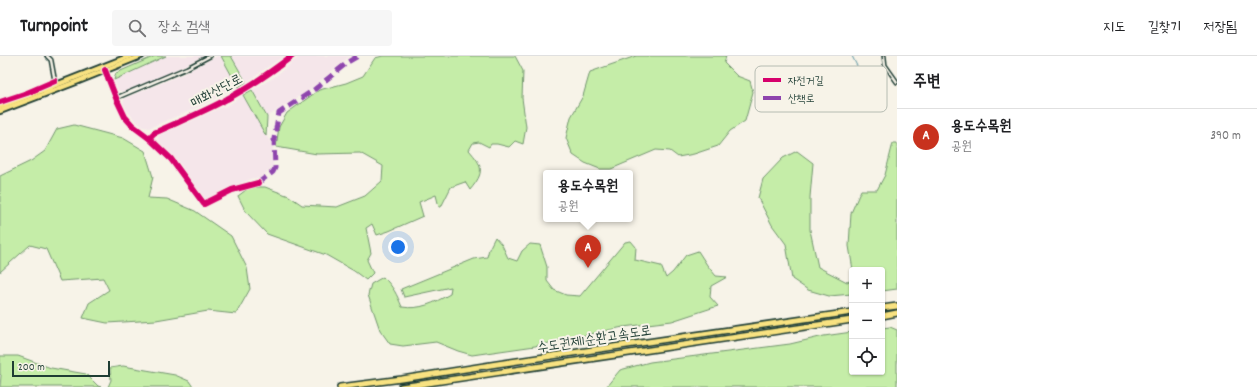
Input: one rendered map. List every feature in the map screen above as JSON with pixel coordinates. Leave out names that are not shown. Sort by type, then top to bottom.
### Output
[{"type":"highway","points":[[885,308],[897,306]]},
{"type":"highway","name":"수도권제1순환고속도로","points":[[340,387],[849,312]]},
{"type":"highway","points":[[885,315],[897,313]]},
{"type":"highway","name":"수도권제1순환고속도로","points":[[401,387],[849,320]]},
{"type":"main road","points":[[0,107],[57,83],[130,56]]},
{"type":"main road","points":[[0,111],[141,56]]},
{"type":"street","points":[[0,102],[57,83],[51,60],[47,56]]},
{"type":"street","points":[[116,98],[187,68],[210,56]]},
{"type":"street","name":"매화산단로","points":[[149,138],[154,133],[230,98],[273,71],[292,56]]},
{"type":"street","points":[[884,56],[886,66]]},
{"type":"street","points":[[887,68],[897,82]]},
{"type":"street","points":[[105,70],[116,98],[126,117],[133,126],[149,138],[179,168],[204,204],[232,190],[258,183]]},
{"type":"shaded area","points":[[166,56],[204,56],[167,74],[123,92],[118,90],[114,80]]},
{"type":"shaded area","points":[[217,56],[221,56],[238,87],[199,107],[149,128],[143,127],[128,112],[123,103],[125,98],[183,74]]},
{"type":"shaded area","points":[[231,56],[284,56],[246,82]]},
{"type":"shaded area","points":[[300,56],[350,56],[310,89],[267,117],[252,90],[273,78]]},
{"type":"shaded area","points":[[243,95],[273,147],[273,166],[259,179],[253,178],[204,200],[180,164],[157,141],[159,135],[227,106]]},
{"type":"green space","points":[[155,56],[166,56],[114,80],[116,73]]},
{"type":"green space","points":[[221,56],[231,56],[246,82],[238,87]]},
{"type":"green space","points":[[383,56],[515,56],[523,71],[522,98],[526,127],[523,144],[515,141],[509,147],[491,144],[489,147],[479,142],[473,143],[469,150],[477,160],[480,174],[470,190],[465,182],[451,187],[441,207],[439,207],[436,195],[419,202],[423,216],[389,231],[377,235],[372,224],[366,228],[371,253],[367,260],[373,273],[366,280],[354,271],[326,255],[267,234],[246,212],[238,196],[250,187],[265,187],[289,196],[302,205],[337,207],[365,196],[382,181],[383,166],[360,153],[317,154],[276,147],[279,127],[287,113],[319,90],[346,83],[363,76],[375,58]]},
{"type":"green space","points":[[636,56],[726,56],[724,63],[737,76],[750,81],[753,92],[745,121],[730,131],[718,146],[694,154],[678,157],[670,151],[656,150],[611,169],[600,169],[585,163],[573,155],[566,138],[571,117],[583,96],[590,72]]},
{"type":"green space","points":[[252,90],[267,117],[266,136],[243,95]]},
{"type":"green space","points":[[74,125],[123,138],[145,151],[153,177],[148,198],[167,199],[195,211],[231,236],[247,268],[250,289],[236,314],[208,311],[156,320],[107,323],[83,318],[89,303],[109,290],[103,278],[60,281],[46,249],[30,245],[0,272],[0,176],[31,161],[45,151],[57,129]]},
{"type":"green space","points":[[893,143],[897,143],[897,289],[885,291],[885,267],[852,267],[849,246],[851,213],[861,190],[877,190],[885,175]]},
{"type":"green space","points":[[797,151],[813,163],[810,197],[810,230],[818,267],[847,282],[849,281],[849,294],[829,296],[808,290],[792,279],[786,244],[772,225],[758,198],[763,179],[783,158]]},
{"type":"green space","points":[[495,237],[502,245],[508,258],[517,261],[522,251],[530,244],[540,245],[547,267],[547,281],[554,290],[566,295],[580,296],[625,242],[631,241],[636,247],[635,260],[661,266],[666,278],[673,272],[686,255],[698,251],[716,276],[727,277],[711,286],[710,297],[718,306],[672,321],[623,327],[535,346],[472,355],[436,342],[403,346],[390,344],[380,330],[368,295],[371,284],[383,277],[394,291],[402,307],[415,308],[433,303],[450,294],[451,287],[404,297],[401,289],[474,259],[487,257]]},
{"type":"green space","points":[[890,327],[897,330],[897,387],[606,387],[620,370],[650,362],[790,344],[824,336],[849,332],[849,375],[885,375],[885,328]]},
{"type":"green space","points":[[0,356],[18,356],[51,368],[86,374],[98,386],[101,387],[0,387]]},
{"type":"green space","points":[[123,366],[175,375],[189,381],[193,387],[108,387],[111,380],[110,368]]},
{"type":"waterway","points":[[852,56],[857,66]]},
{"type":"marked path","points":[[258,183],[273,172],[275,168],[274,139],[279,113],[315,89],[348,62],[358,56]]},
{"type":"cycle path","points":[[149,138],[154,133],[236,94],[292,56]]},
{"type":"cycle path","points":[[105,70],[125,117],[133,126],[149,138],[171,159],[204,204],[232,190],[258,183]]},
{"type":"cycle path","points":[[0,102],[27,93],[55,81]]},
{"type":"place","name":"용도수목원","points":[[588,268]]}]
